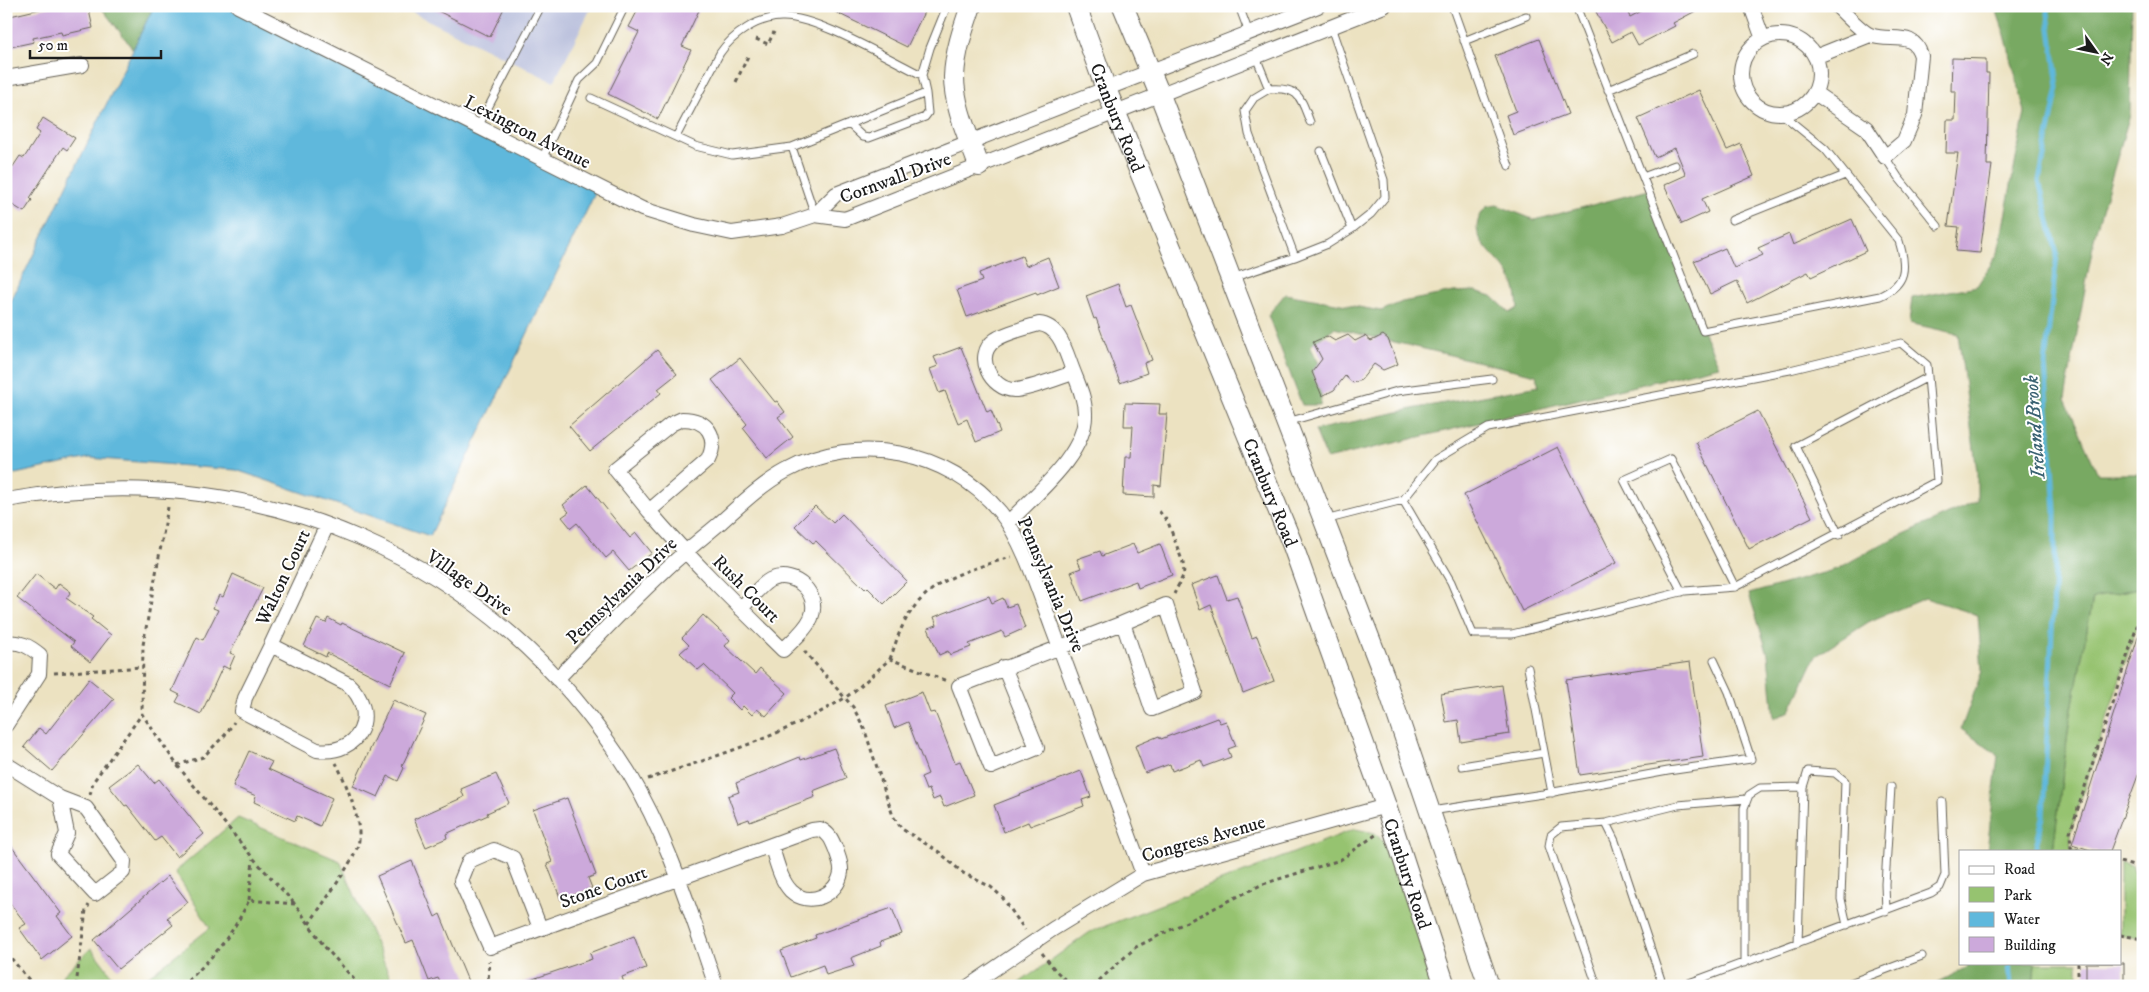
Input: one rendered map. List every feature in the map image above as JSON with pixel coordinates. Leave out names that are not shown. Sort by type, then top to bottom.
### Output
[{"type":"main road","points":[[972,6],[959,42],[954,78],[959,106],[979,166]]},
{"type":"main road","name":"Cranbury Road","points":[[1076,6],[1115,112],[1293,546],[1381,808],[1445,986]]},
{"type":"main road","name":"Cranbury Road","points":[[1123,6],[1160,95],[1384,676],[1490,986]]},
{"type":"street","name":"Cornwall Drive","points":[[815,215],[836,194],[1318,6]]},
{"type":"street","name":"Cornwall Drive","points":[[815,215],[845,219],[1384,6]]},
{"type":"street","points":[[1752,6],[1763,38]]},
{"type":"street","points":[[1837,6],[1870,35]]},
{"type":"street","name":"Lexington Avenue","points":[[241,7],[642,209],[732,233],[782,226],[815,215]]},
{"type":"street","points":[[1787,35],[1799,40],[1816,57],[1819,81],[1815,93],[1795,111],[1782,114],[1769,112],[1757,106],[1747,97],[1741,84],[1740,71],[1744,58],[1752,46],[1763,38],[1787,35]]},
{"type":"street","points":[[1815,93],[1866,128],[1885,157],[1904,141],[1915,115],[1921,56],[1919,47],[1909,40],[1870,35],[1816,57]]},
{"type":"street","points":[[6,78],[82,65]]},
{"type":"street","points":[[1008,523],[1074,453],[1084,427],[1085,412],[1082,392],[1059,336],[1053,328],[1046,324],[1039,324],[995,340],[988,349],[985,361],[986,370],[992,380],[1001,387],[1013,390],[1074,373]]},
{"type":"street","name":"Rush Court","points":[[649,510],[708,460],[713,442],[710,432],[703,424],[693,419],[682,419],[671,424],[615,469],[649,510],[685,552],[782,650],[793,640]]},
{"type":"street","name":"Pennsylvania Drive","points":[[558,679],[663,572],[750,497],[780,475],[804,462],[856,450],[892,452],[926,460],[974,487],[987,498],[1008,523],[1023,554],[1060,646],[1143,874]]},
{"type":"street","name":"Village Drive","points":[[6,500],[48,492],[110,488],[172,490],[233,498],[293,513],[352,534],[408,561],[460,594],[509,632],[558,679],[594,723],[634,783],[658,829],[678,878],[716,986]]},
{"type":"street","name":"Walton Court","points":[[242,711],[245,698],[327,525]]},
{"type":"street","points":[[741,609],[770,579],[792,578],[800,582],[812,598],[812,617],[807,626],[793,640]]},
{"type":"street","points":[[1004,667],[1037,748],[991,767],[959,686],[1004,667],[1166,605],[1195,692],[1152,709],[1123,623]]},
{"type":"street","points":[[6,643],[15,642],[29,646],[40,655],[39,674],[6,725]]},
{"type":"street","points":[[242,711],[307,746],[328,752],[340,750],[350,744],[358,735],[363,725],[364,713],[362,702],[348,684],[271,645]]},
{"type":"street","points":[[6,764],[60,798],[86,808],[124,861],[123,872],[95,894],[58,854],[68,833],[60,798]]},
{"type":"street","name":"Congress Avenue","points":[[969,986],[1034,942],[1143,874],[1381,808]]},
{"type":"street","points":[[820,829],[828,833],[839,858],[841,870],[838,882],[830,892],[820,898],[802,897],[791,891],[784,881],[771,845],[812,830],[820,829]]},
{"type":"street","name":"Stone Court","points":[[490,947],[771,845]]},
{"type":"street","points":[[490,947],[461,881],[469,861],[494,850],[513,858],[540,928]]},
{"type":"lane","points":[[478,127],[541,6]]},
{"type":"lane","points":[[542,158],[579,80],[597,63],[625,6]]},
{"type":"lane","points":[[849,124],[863,137],[870,138],[925,117],[928,112],[922,75],[930,48],[947,6]]},
{"type":"lane","points":[[1239,6],[1249,33]]},
{"type":"lane","points":[[1452,6],[1509,166]]},
{"type":"lane","points":[[1576,6],[1702,332],[1880,296],[1894,290],[1903,274],[1905,260],[1899,241],[1825,149],[1782,114]]},
{"type":"lane","points":[[1464,41],[1526,16]]},
{"type":"lane","points":[[676,137],[727,42],[748,27],[764,21],[780,17],[818,24],[922,75]]},
{"type":"lane","points":[[1231,278],[1328,244],[1371,214],[1385,197],[1384,180],[1331,27]]},
{"type":"lane","points":[[1608,90],[1693,54]]},
{"type":"lane","points":[[1256,57],[1269,90]]},
{"type":"lane","points":[[1295,257],[1249,134],[1245,111],[1254,98],[1269,90],[1285,88],[1293,92],[1302,103],[1310,122]]},
{"type":"lane","points":[[591,98],[695,146],[732,155],[792,147],[926,93]]},
{"type":"lane","points":[[792,147],[815,215]]},
{"type":"lane","points":[[1321,151],[1352,229]]},
{"type":"lane","points":[[1885,157],[1898,177],[1938,226]]},
{"type":"lane","points":[[1643,177],[1675,165]]},
{"type":"lane","points":[[1732,220],[1845,176]]},
{"type":"lane","points":[[1324,520],[1404,500],[1436,459],[1488,428],[1790,370],[1900,343],[1927,365],[1937,481],[1839,535],[1736,588],[1682,592],[1512,634],[1473,634],[1451,582],[1404,500]]},
{"type":"lane","points":[[1839,535],[1796,446],[1928,377]]},
{"type":"lane","points":[[1287,422],[1397,391],[1492,379]]},
{"type":"lane","points":[[1682,592],[1624,480],[1671,460],[1736,588]]},
{"type":"lane","points":[[1431,811],[1552,793],[1668,771],[1752,759],[1729,692],[1714,660]]},
{"type":"lane","points":[[1528,668],[1552,793]]},
{"type":"lane","points":[[1462,766],[1544,753]]},
{"type":"lane","points":[[1798,943],[1803,787],[1808,770],[1835,773],[1845,781],[1841,900],[1847,925]]},
{"type":"lane","points":[[1744,963],[1744,808],[1747,799],[1749,795],[1760,788],[1803,787]]},
{"type":"lane","points":[[1886,911],[1885,884],[1891,787]]},
{"type":"lane","points":[[1597,986],[1549,846],[1551,835],[1562,827],[1606,822],[1678,805],[1747,799]]},
{"type":"lane","points":[[1681,986],[1931,893],[1940,886],[1945,875],[1942,802]]},
{"type":"lane","points":[[1606,822],[1615,841],[1663,986]]},
{"type":"lane","points":[[1842,986],[1922,956]]},
{"type":"path","points":[[756,38],[768,44],[774,32]]},
{"type":"path","points":[[736,82],[748,56]]},
{"type":"path","points":[[86,808],[93,782],[142,714],[143,646],[172,490]]},
{"type":"path","points":[[1159,511],[1168,522],[1184,574],[1178,588],[1166,605]]},
{"type":"path","points":[[634,783],[738,748],[810,718],[845,697],[890,659],[902,626],[920,600],[944,580],[1023,554]]},
{"type":"path","points":[[2077,850],[2072,848],[2070,833],[2136,626],[2143,624]]},
{"type":"path","points":[[793,640],[853,707],[864,728],[893,816],[902,829],[931,846],[963,873],[991,887],[1002,897],[1055,970],[1072,986]]},
{"type":"path","points":[[890,659],[959,686]]},
{"type":"path","points":[[39,674],[143,667]]},
{"type":"path","points":[[177,765],[203,757],[225,735],[242,711]]},
{"type":"path","points":[[142,714],[177,765],[253,858],[295,904],[324,946],[360,986]]},
{"type":"path","points":[[309,924],[351,859],[358,844],[359,825],[337,766],[328,752]]},
{"type":"path","points":[[1093,986],[1136,946],[1263,884],[1340,860],[1382,831],[1381,808]]},
{"type":"path","points":[[182,986],[220,949],[238,924],[248,900],[253,858]]},
{"type":"path","points":[[2122,863],[2143,869]]},
{"type":"path","points":[[76,986],[86,910],[95,894]]},
{"type":"path","points":[[248,900],[295,904]]},
{"type":"path","points":[[2122,936],[2143,939]]},
{"type":"path","points":[[488,986],[490,947]]},
{"type":"path","points":[[6,952],[34,986]]},
{"type":"path","points":[[2078,964],[2078,986]]},
{"type":"shaded area","points":[[399,6],[592,6],[554,82]]},
{"type":"green space","points":[[100,6],[154,6],[133,49]]},
{"type":"green space","points":[[1995,6],[2132,6],[2130,114],[2095,234],[2065,399],[2098,474],[2143,474],[2143,587],[2093,598],[2069,725],[2053,850],[1987,850],[1998,755],[1961,729],[1982,671],[1978,615],[1925,598],[1870,621],[1816,656],[1790,711],[1774,719],[1768,654],[1749,594],[1837,569],[1882,544],[1977,501],[1977,471],[1958,334],[1909,323],[1912,298],[1977,286],[1998,253],[2025,112],[2005,35]]},
{"type":"green space","points":[[1649,190],[1703,331],[1719,366],[1327,459],[1315,430],[1417,408],[1539,386],[1536,375],[1334,328],[1310,346],[1324,373],[1320,405],[1302,405],[1268,315],[1285,294],[1381,311],[1402,302],[1453,292],[1475,291],[1492,296],[1510,313],[1518,308],[1513,281],[1484,245],[1477,228],[1479,218],[1486,207],[1497,205],[1535,220]]},
{"type":"green space","points":[[2143,587],[2143,624],[2137,626],[2070,833],[2071,848],[2077,850],[2053,850],[2069,725],[2093,598]]},
{"type":"green space","points":[[238,818],[340,861],[394,986],[136,986],[210,928],[175,872]]},
{"type":"green space","points":[[1355,829],[1375,833],[1390,849],[1435,986],[1015,986],[1090,932]]},
{"type":"green space","points":[[2122,862],[2132,865],[2138,885],[2143,887],[2143,939],[2122,935]]},
{"type":"green space","points":[[91,948],[120,986],[52,986]]},
{"type":"green space","points":[[1968,964],[2035,964],[2033,986],[1931,986],[1968,967]]},
{"type":"green space","points":[[2035,964],[2078,964],[2078,986],[2033,986]]},
{"type":"water","points":[[154,6],[238,6],[598,187],[430,536],[236,470],[89,458],[6,476],[6,311]]},
{"type":"building","points":[[53,6],[88,6],[93,28],[62,35],[61,32],[33,38],[34,42],[6,48],[6,17]]},
{"type":"building","points":[[428,6],[505,6],[490,37]]},
{"type":"building","points":[[640,6],[701,6],[682,46],[691,50],[658,119],[608,94],[639,32],[629,27]]},
{"type":"building","points":[[823,6],[927,6],[907,47]]},
{"type":"building","points":[[1593,6],[1624,6],[1630,17],[1651,6],[1705,6],[1673,23],[1675,26],[1638,45],[1631,32],[1612,42]]},
{"type":"building","points":[[1539,39],[1568,114],[1513,135],[1506,115],[1516,111],[1495,56]]},
{"type":"building","points":[[1952,58],[1986,59],[1986,73],[1989,73],[1987,165],[1992,165],[1980,253],[1956,251],[1959,227],[1948,226],[1958,153],[1946,153],[1947,120],[1955,120],[1956,91],[1951,91]]},
{"type":"building","points":[[1699,90],[1727,150],[1741,144],[1754,176],[1702,199],[1708,212],[1682,224],[1664,185],[1686,175],[1675,148],[1655,157],[1638,118]]},
{"type":"building","points":[[43,118],[75,138],[67,150],[63,147],[30,198],[32,200],[24,212],[6,201],[6,177],[20,156],[24,158],[40,133],[36,130]]},
{"type":"building","points":[[1852,219],[1866,251],[1811,277],[1808,272],[1747,303],[1737,281],[1710,294],[1694,261],[1725,248],[1734,268],[1763,255],[1758,248],[1789,234],[1793,245]]},
{"type":"building","points":[[1022,256],[1026,266],[1048,257],[1059,286],[1037,295],[1036,292],[967,317],[957,290],[982,281],[979,273]]},
{"type":"building","points":[[1118,284],[1126,307],[1131,305],[1152,360],[1144,363],[1147,373],[1120,383],[1086,296]]},
{"type":"building","points":[[1348,335],[1355,341],[1365,336],[1371,341],[1383,335],[1388,339],[1398,364],[1383,370],[1374,364],[1361,380],[1353,383],[1345,376],[1334,390],[1322,396],[1312,372],[1322,359],[1313,342],[1327,336],[1335,341]]},
{"type":"building","points":[[961,347],[987,412],[991,410],[1000,432],[976,442],[967,419],[958,423],[945,391],[939,393],[930,369],[938,366],[934,357]]},
{"type":"building","points":[[657,350],[677,374],[658,389],[661,393],[590,451],[569,426]]},
{"type":"building","points":[[740,358],[785,412],[778,417],[793,437],[767,458],[743,428],[747,424],[712,380]]},
{"type":"building","points":[[1125,403],[1160,404],[1159,414],[1167,414],[1161,486],[1154,485],[1154,497],[1123,495],[1125,457],[1131,457],[1133,426],[1124,426]]},
{"type":"building","points":[[1758,411],[1812,517],[1749,549],[1696,442]]},
{"type":"building","points":[[1558,447],[1616,563],[1522,611],[1464,495]]},
{"type":"building","points":[[587,485],[630,538],[636,533],[652,553],[629,571],[613,552],[606,558],[577,523],[571,528],[562,517],[569,512],[563,505]]},
{"type":"building","points":[[815,506],[833,523],[842,514],[907,581],[884,604],[867,587],[865,589],[816,541],[813,543],[795,526]]},
{"type":"building","points":[[1133,544],[1137,553],[1160,544],[1172,575],[1138,588],[1136,581],[1082,601],[1071,572],[1081,568],[1077,559],[1100,551],[1102,556]]},
{"type":"building","points":[[36,574],[55,589],[59,583],[71,592],[66,598],[93,617],[91,619],[111,635],[90,662],[71,646],[74,642],[17,598]]},
{"type":"building","points":[[233,574],[263,588],[230,653],[235,655],[229,669],[223,666],[201,714],[176,702],[180,695],[172,691],[197,637],[203,640],[218,610],[213,608],[219,595],[223,597]]},
{"type":"building","points":[[1218,575],[1227,599],[1237,596],[1252,638],[1257,636],[1274,681],[1243,693],[1211,605],[1200,610],[1191,585]]},
{"type":"building","points":[[989,596],[992,603],[1003,598],[1007,607],[1016,604],[1025,628],[1005,637],[1002,631],[969,644],[971,647],[950,655],[948,651],[939,655],[928,628],[937,625],[934,617]]},
{"type":"building","points":[[703,615],[730,640],[725,646],[755,674],[760,668],[787,693],[766,716],[757,709],[752,715],[743,706],[740,710],[728,698],[733,693],[704,665],[698,670],[680,653],[689,645],[682,638]]},
{"type":"building","points":[[328,618],[405,653],[390,684],[327,653],[326,657],[304,646],[317,619],[326,623]]},
{"type":"building","points":[[2140,631],[2143,631],[2143,762],[2110,850],[2090,850],[2072,844]]},
{"type":"building","points":[[1690,662],[1703,757],[1580,775],[1566,680]]},
{"type":"building","points":[[89,679],[114,699],[52,771],[24,747],[39,728],[46,734]]},
{"type":"building","points":[[1502,685],[1509,734],[1461,742],[1458,720],[1446,722],[1441,694]]},
{"type":"building","points":[[922,692],[930,713],[935,712],[955,763],[960,761],[974,795],[944,807],[940,797],[933,800],[929,789],[926,790],[921,777],[928,774],[908,722],[894,728],[886,706]]},
{"type":"building","points":[[393,700],[426,715],[402,766],[404,768],[398,781],[388,776],[378,797],[353,786]]},
{"type":"building","points":[[1217,718],[1220,723],[1226,721],[1236,746],[1228,749],[1231,757],[1204,767],[1201,760],[1172,771],[1170,764],[1145,773],[1135,746],[1159,736],[1161,739]]},
{"type":"building","points":[[834,748],[846,778],[813,791],[815,797],[750,822],[749,819],[738,823],[728,796],[739,792],[736,783],[800,757],[801,760]]},
{"type":"building","points":[[249,751],[272,762],[268,769],[332,798],[320,826],[297,816],[295,821],[254,802],[256,796],[233,786]]},
{"type":"building","points":[[138,764],[154,783],[159,779],[204,834],[177,857],[161,837],[155,841],[127,805],[125,806],[109,786]]},
{"type":"building","points":[[1081,771],[1091,797],[1082,800],[1084,806],[1030,826],[1028,822],[1004,832],[994,805]]},
{"type":"building","points":[[496,774],[509,803],[446,834],[447,838],[426,847],[414,819],[464,797],[461,789]]},
{"type":"building","points":[[567,798],[596,875],[588,878],[592,888],[561,900],[547,864],[552,862],[533,810]]},
{"type":"building","points":[[6,839],[61,913],[57,916],[72,936],[42,960],[19,928],[26,924],[6,898]]},
{"type":"building","points":[[412,861],[435,917],[440,914],[470,986],[442,986],[438,978],[429,981],[413,940],[406,943],[377,876]]},
{"type":"building","points":[[168,876],[188,902],[167,918],[173,925],[118,969],[94,940]]},
{"type":"building","points":[[892,908],[902,934],[880,942],[881,946],[851,958],[854,966],[826,975],[823,965],[791,977],[781,951],[816,938],[815,935]]},
{"type":"building","points":[[634,936],[646,968],[622,977],[625,986],[521,986],[521,983],[592,959],[590,953]]},
{"type":"building","points":[[2124,963],[2124,986],[2086,986],[2086,964]]},
{"type":"waterway","name":"Ireland Brook","points":[[2035,850],[2043,817],[2055,571],[2055,511],[2045,364],[2057,254],[2039,181],[2058,87],[2047,6]]},
{"type":"waterway","name":"Ireland Brook","points":[[2009,964],[2011,986]]}]
